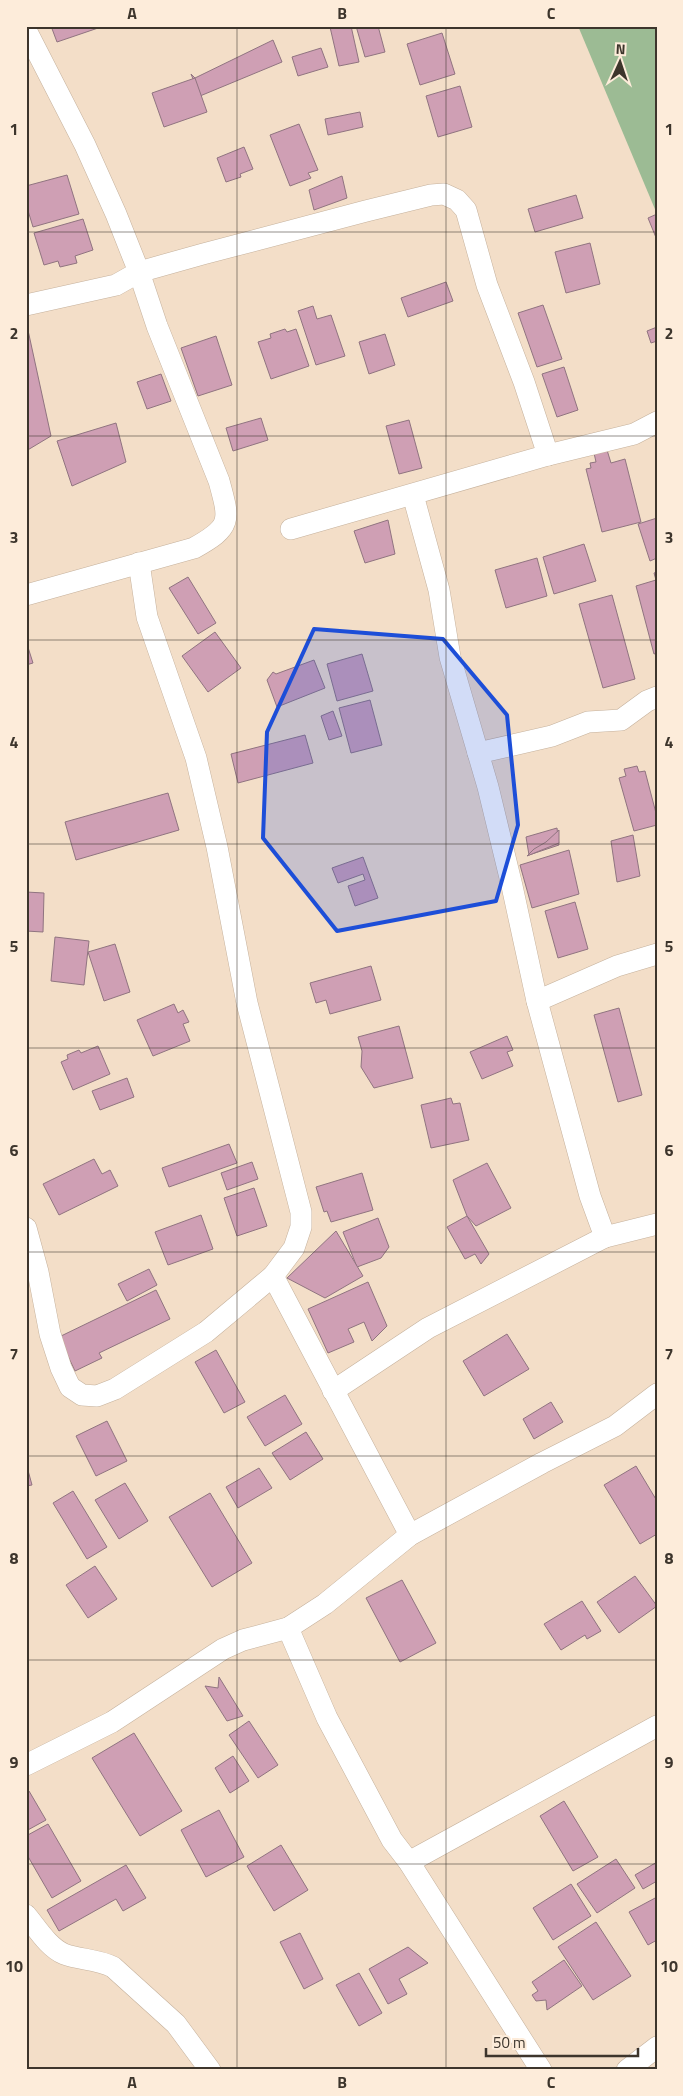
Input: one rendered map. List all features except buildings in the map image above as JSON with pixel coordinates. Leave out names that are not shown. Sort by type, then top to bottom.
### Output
[{"type":"street","points":[[26,595],[194,548],[217,535],[226,521],[225,504],[218,481],[157,326],[139,272],[85,145],[27,34]]},
{"type":"street","points":[[26,305],[116,285],[139,272],[444,194],[457,200],[466,210],[487,285],[524,382],[548,455]]},
{"type":"street","points":[[291,529],[548,455],[634,434],[657,422]]},
{"type":"street","points":[[413,495],[439,590],[450,657],[478,752],[512,886],[537,1001],[590,1196],[605,1237]]},
{"type":"street","points":[[26,1228],[38,1272],[50,1334],[61,1368],[70,1387],[82,1395],[97,1396],[115,1389],[206,1332],[273,1276],[294,1248],[301,1227],[301,1212],[247,1003],[217,847],[196,758],[147,617],[139,563]]},
{"type":"street","points":[[478,752],[552,736],[588,722],[622,720],[647,701],[657,697]]},
{"type":"street","points":[[537,1001],[617,966],[657,954]]},
{"type":"street","points":[[333,1390],[436,1324],[605,1237],[657,1224]]},
{"type":"street","points":[[273,1276],[410,1535]]},
{"type":"street","points":[[26,1765],[112,1722],[223,1649],[243,1640],[288,1628],[325,1604],[410,1535],[542,1463],[615,1426],[657,1394]]},
{"type":"street","points":[[288,1628],[327,1718],[392,1840],[409,1862],[541,2070]]},
{"type":"street","points":[[409,1862],[657,1726]]},
{"type":"street","points":[[26,1915],[52,1946],[63,1953],[82,1959],[102,1961],[112,1967],[176,2024],[210,2070]]},
{"type":"street","points":[[626,2070],[657,2047]]},
{"type":"highlighted area","points":[[314,629],[443,639],[507,715],[518,825],[496,901],[337,931],[263,838],[267,732]]},
{"type":"green space","points":[[578,26],[657,26],[657,214]]}]
